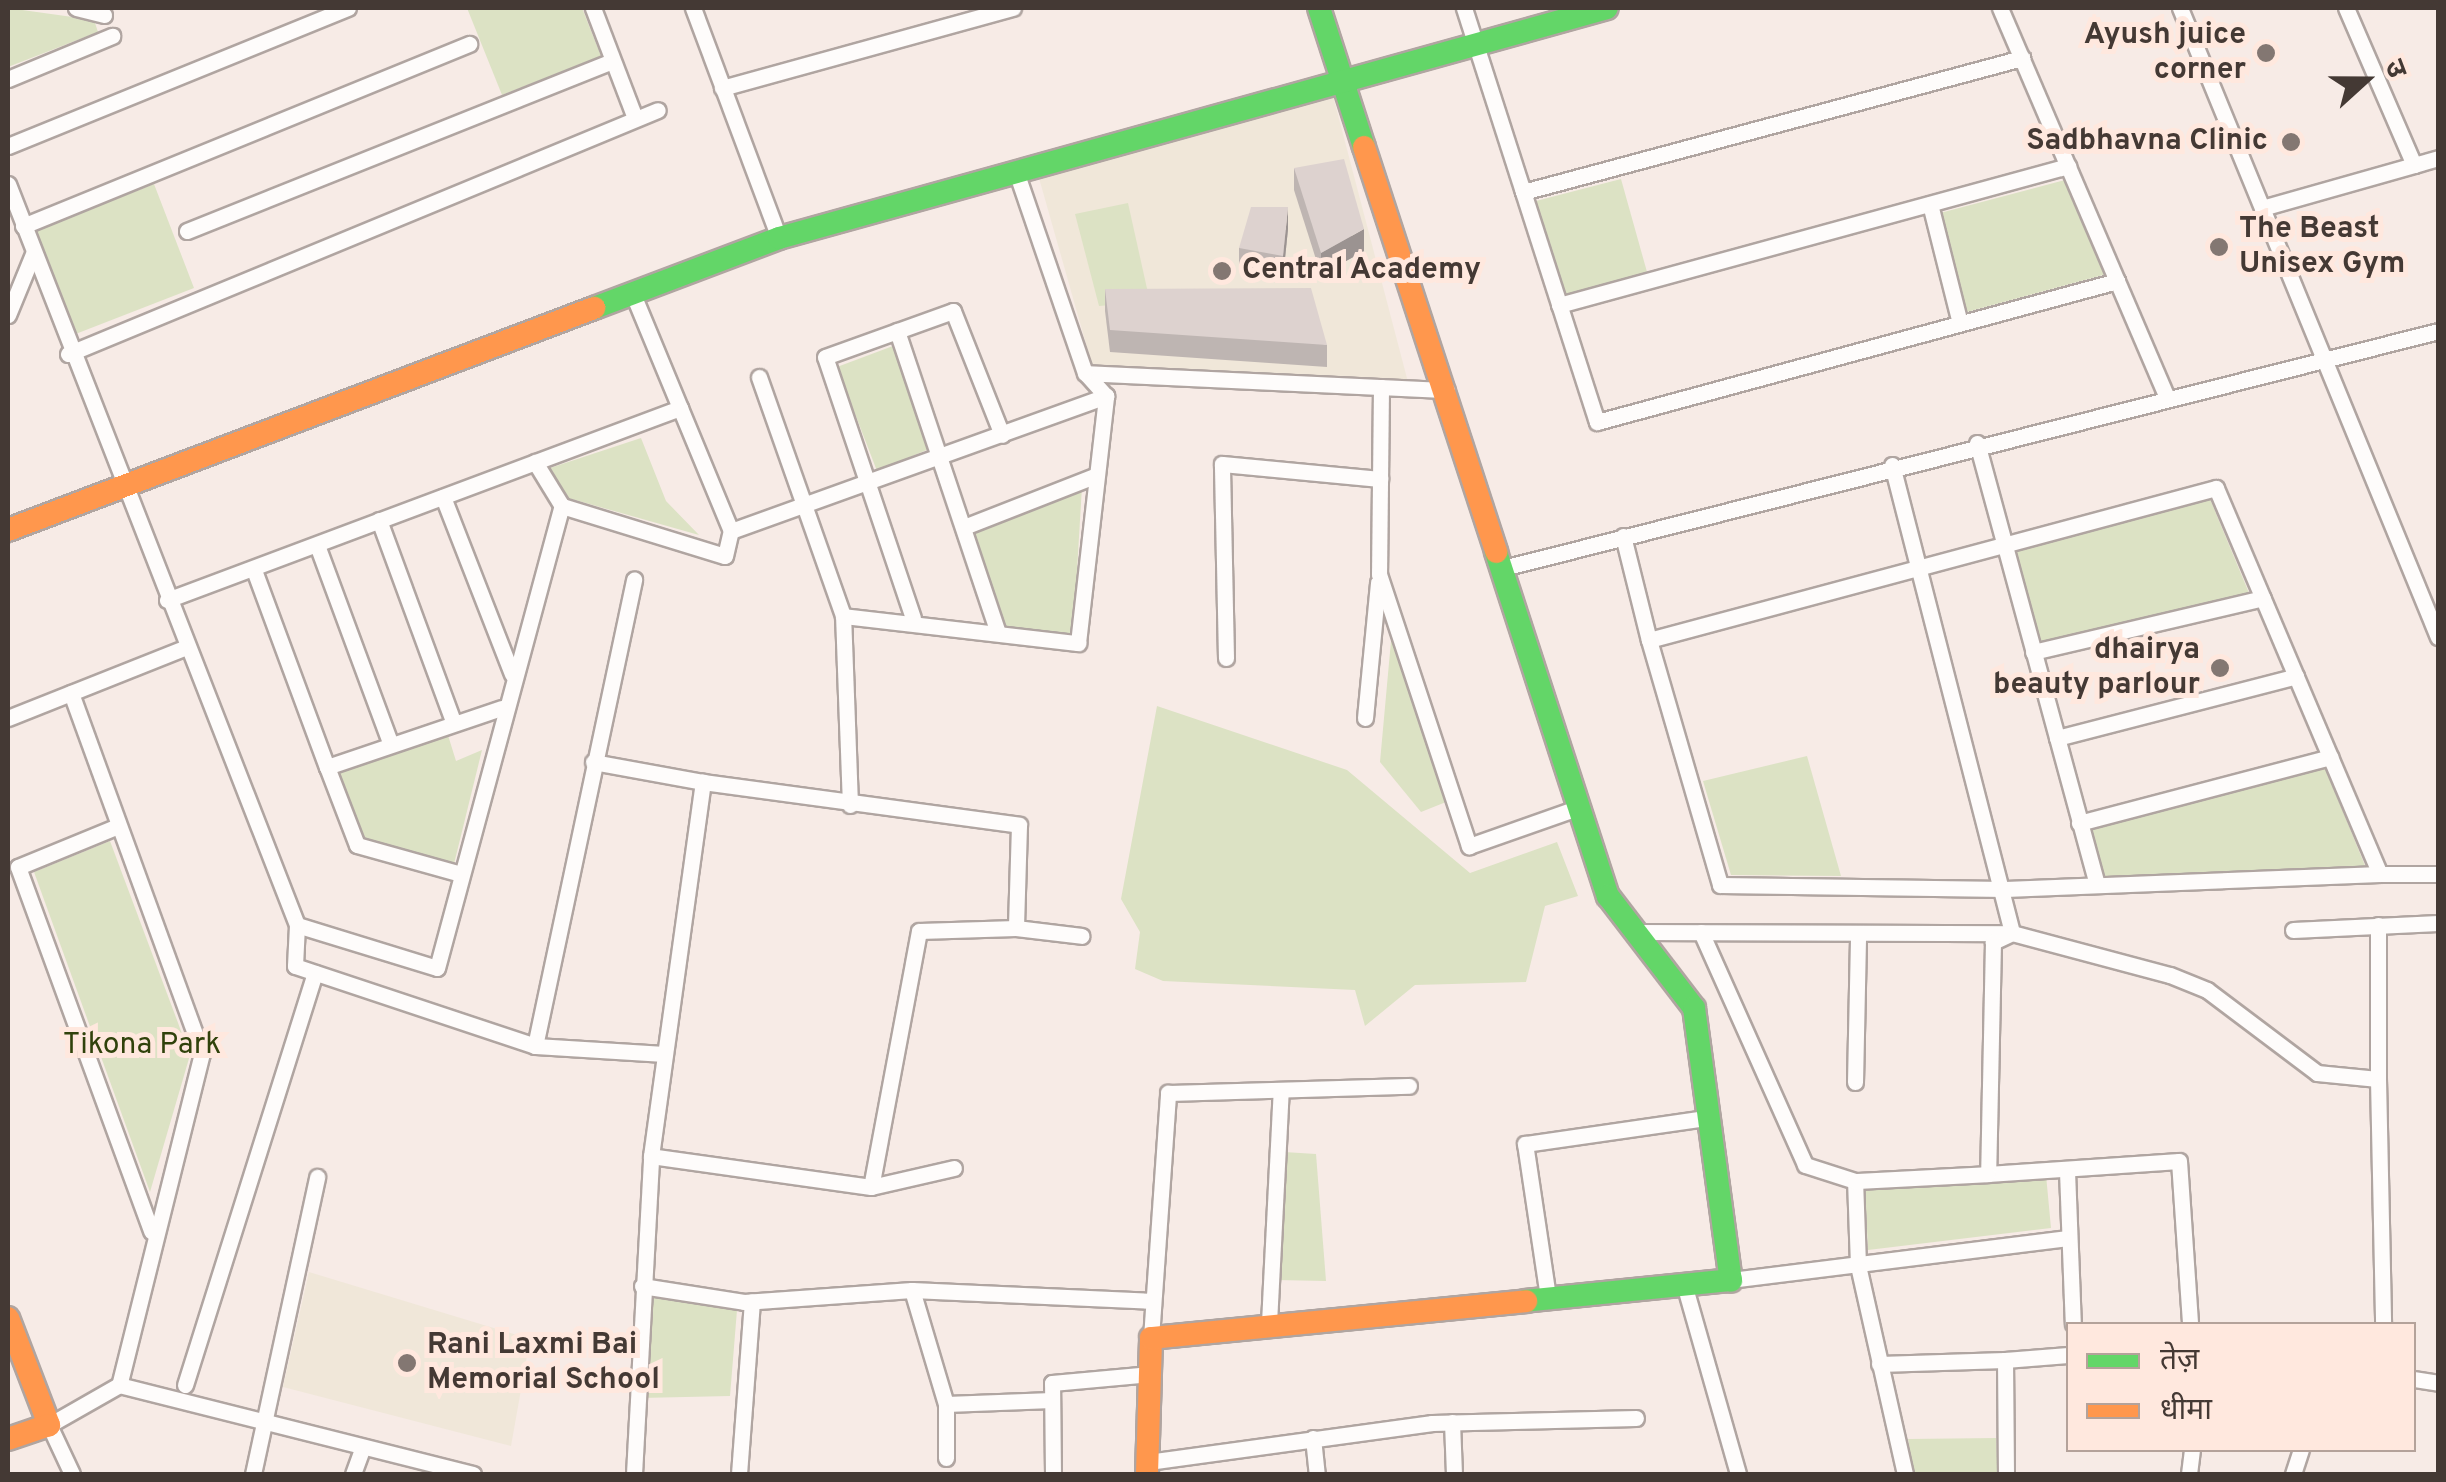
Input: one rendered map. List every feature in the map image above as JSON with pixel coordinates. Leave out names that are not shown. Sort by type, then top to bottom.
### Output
[{"type":"street","points":[[76,8],[104,15]]},
{"type":"street","points":[[8,146],[348,8]]},
{"type":"street","points":[[593,8],[635,118]]},
{"type":"street","points":[[693,8],[779,238]]},
{"type":"street","points":[[722,88],[1013,8]]},
{"type":"street","points":[[1319,8],[1507,567],[1608,896],[1644,932],[1694,1008],[1731,1280]]},
{"type":"street","points":[[1464,8],[1596,422],[2117,281]]},
{"type":"street","points":[[8,530],[779,238],[1607,8]]},
{"type":"street","points":[[2000,8],[2165,394]]},
{"type":"street","points":[[2180,8],[2438,637]]},
{"type":"street","points":[[2346,8],[2414,165]]},
{"type":"street","points":[[8,79],[112,36]]},
{"type":"street","points":[[23,226],[469,44]]},
{"type":"street","points":[[1522,192],[2022,58]]},
{"type":"street","points":[[187,231],[612,60]]},
{"type":"street","points":[[68,354],[658,110]]},
{"type":"street","points":[[2262,208],[2438,158]]},
{"type":"street","points":[[1559,305],[2068,166]]},
{"type":"street","points":[[1016,172],[1085,373],[1106,396]]},
{"type":"street","points":[[8,184],[68,354],[125,484],[184,648],[296,925],[295,966],[536,1046],[666,1054]]},
{"type":"street","points":[[1930,204],[1960,323]]},
{"type":"street","points":[[8,316],[33,254]]},
{"type":"street","points":[[535,462],[562,506],[725,556],[731,531],[633,294]]},
{"type":"street","points":[[913,618],[864,484],[825,358],[953,311],[1002,435]]},
{"type":"street","points":[[897,331],[997,630]]},
{"type":"street","points":[[1507,567],[2165,394],[2325,361],[2438,331]]},
{"type":"street","points":[[1085,373],[1447,390]]},
{"type":"street","points":[[758,377],[843,616],[850,805]]},
{"type":"street","points":[[1365,718],[1379,574],[1380,387]]},
{"type":"street","points":[[731,531],[1106,396]]},
{"type":"street","points":[[843,616],[913,618],[1078,643],[1106,396]]},
{"type":"street","points":[[167,600],[680,408]]},
{"type":"street","points":[[1976,443],[2096,882]]},
{"type":"street","points":[[1226,658],[1222,464],[1380,479]]},
{"type":"street","points":[[1892,466],[2005,889],[2012,934]]},
{"type":"street","points":[[964,527],[1094,476]]},
{"type":"street","points":[[1649,640],[2216,488],[2380,874]]},
{"type":"street","points":[[442,497],[512,674]]},
{"type":"street","points":[[296,925],[437,968],[502,708],[562,506]]},
{"type":"street","points":[[379,520],[452,718]]},
{"type":"street","points":[[1623,536],[1720,884],[2005,889],[2096,882],[2438,874]]},
{"type":"street","points":[[317,545],[390,742]]},
{"type":"street","points":[[254,570],[357,845],[461,874]]},
{"type":"street","points":[[1379,574],[1469,846],[1580,807]]},
{"type":"street","points":[[536,1046],[634,578]]},
{"type":"street","points":[[2033,652],[2262,598]]},
{"type":"street","points":[[8,718],[184,648]]},
{"type":"street","points":[[2056,738],[2296,676]]},
{"type":"street","points":[[71,693],[202,1053],[152,1231],[119,1385]]},
{"type":"street","points":[[327,767],[452,718],[502,708]]},
{"type":"street","points":[[2079,823],[2330,757]]},
{"type":"street","points":[[593,762],[850,805],[1019,825],[1016,928]]},
{"type":"street","points":[[634,1474],[652,1156],[704,782]]},
{"type":"street","points":[[118,826],[18,867],[152,1231]]},
{"type":"street","points":[[2294,930],[2438,923]]},
{"type":"street","points":[[2378,925],[2383,1322]]},
{"type":"street","points":[[871,1187],[919,931],[1016,928],[1082,936]]},
{"type":"street","points":[[1644,932],[2012,934],[2170,975],[2206,990],[2317,1073],[2378,1079]]},
{"type":"street","points":[[1701,932],[1804,1164],[1855,1182],[2179,1161],[2190,1322]]},
{"type":"street","points":[[1855,1082],[1858,933]]},
{"type":"street","points":[[1988,1174],[1993,942],[2012,934]]},
{"type":"street","points":[[185,1385],[315,973]]},
{"type":"street","points":[[1409,1086],[1168,1093],[1151,1338],[1148,1468],[1193,1455],[1452,1422],[1636,1418]]},
{"type":"street","points":[[1269,1324],[1281,1090]]},
{"type":"street","points":[[1548,1297],[1525,1144],[1706,1118]]},
{"type":"street","points":[[652,1156],[871,1187],[954,1168]]},
{"type":"street","points":[[2067,1170],[2074,1322]]},
{"type":"street","points":[[253,1474],[269,1421],[317,1177]]},
{"type":"street","points":[[1855,1182],[1858,1266],[1905,1474]]},
{"type":"street","points":[[1151,1338],[1548,1297],[1686,1291],[1731,1280],[2068,1238]]},
{"type":"street","points":[[642,1286],[752,1301],[912,1290],[1154,1301]]},
{"type":"street","points":[[912,1290],[946,1404],[946,1458]]},
{"type":"street","points":[[1686,1291],[1738,1474]]},
{"type":"street","points":[[740,1474],[752,1301]]},
{"type":"street","points":[[8,1318],[48,1425],[72,1474]]},
{"type":"street","points":[[1879,1364],[2066,1356]]},
{"type":"street","points":[[2005,1360],[2006,1474]]},
{"type":"street","points":[[1053,1474],[1052,1383],[1150,1374]]},
{"type":"street","points":[[8,1439],[48,1425],[119,1385],[473,1474]]},
{"type":"street","points":[[946,1404],[1052,1400]]},
{"type":"street","points":[[1452,1422],[1454,1474]]},
{"type":"street","points":[[1313,1438],[1317,1474]]},
{"type":"street","points":[[353,1474],[362,1449]]},
{"type":"street","points":[[1193,1455],[1195,1474]]},
{"type":"shaded area","name":"Central Academy","points":[[1333,96],[1409,386],[1092,365],[1039,178]]},
{"type":"shaded area","name":"Rani Laxmi Bai Memorial School","points":[[309,1272],[530,1339],[511,1446],[283,1387]]},
{"type":"green space","points":[[8,8],[94,20],[98,32],[8,67]]},
{"type":"green space","points":[[467,8],[582,8],[601,56],[502,95]]},
{"type":"green space","points":[[1621,179],[1647,272],[1564,296],[1536,201]]},
{"type":"green space","points":[[2065,180],[2107,274],[1967,312],[1940,213]]},
{"type":"green space","points":[[154,184],[194,288],[73,335],[33,232]]},
{"type":"green space","points":[[1128,203],[1150,302],[1099,306],[1075,214]]},
{"type":"green space","points":[[893,346],[929,449],[877,471],[837,367]]},
{"type":"green space","points":[[641,438],[666,501],[699,535],[568,498],[547,469]]},
{"type":"green space","points":[[1082,487],[1073,637],[1003,626],[973,528]]},
{"type":"green space","points":[[2210,499],[2249,593],[2040,650],[2013,551]]},
{"type":"green space","points":[[1392,630],[1446,802],[1421,812],[1380,762]]},
{"type":"green space","points":[[1157,706],[1347,770],[1470,873],[1557,842],[1578,896],[1545,906],[1526,982],[1415,985],[1365,1026],[1355,990],[1163,981],[1135,969],[1140,932],[1121,899]]},
{"type":"green space","points":[[447,732],[456,761],[482,750],[454,864],[361,839],[337,774]]},
{"type":"green space","points":[[1807,756],[1841,876],[1731,875],[1703,781]]},
{"type":"green space","points":[[2324,765],[2366,868],[2095,879],[2087,828]]},
{"type":"green space","name":"Tikona Park","points":[[110,841],[190,1055],[150,1192],[34,872]]},
{"type":"green space","points":[[1284,1152],[1316,1154],[1326,1281],[1276,1280]]},
{"type":"green space","points":[[2046,1175],[2051,1228],[1868,1250],[1865,1187]]},
{"type":"green space","points":[[647,1293],[737,1310],[730,1396],[640,1398]]},
{"type":"green space","points":[[1996,1438],[1998,1474],[1913,1474],[1908,1439]]},
{"type":"building","points":[[1344,159],[1364,229],[1321,253],[1294,168]]},
{"type":"building","points":[[1251,207],[1288,207],[1283,256],[1239,248]]},
{"type":"building","points":[[1311,288],[1327,345],[1110,330],[1105,289]]},
{"type":"traffic: fast","points":[[1319,8],[1364,147]]},
{"type":"traffic: fast","points":[[594,308],[779,238],[1607,8]]},
{"type":"traffic: fast","points":[[1496,552],[1608,896],[1694,1008],[1731,1280],[1526,1301]]},
{"type":"traffic: slow","points":[[1364,147],[1496,552]]},
{"type":"traffic: slow","points":[[8,530],[594,308]]},
{"type":"traffic: slow","points":[[1147,1474],[1151,1338],[1526,1301]]},
{"type":"traffic: slow","points":[[8,1318],[49,1425],[8,1439]]},
{"type":"place","name":"Ayush juice corner","points":[[2266,53]]},
{"type":"place","name":"Sadbhavna Clinic","points":[[2291,142]]},
{"type":"place","name":"The Beast Unisex Gym","points":[[2219,247]]},
{"type":"place","name":"Central Academy","points":[[1222,271]]},
{"type":"place","name":"dhairya beauty parlour","points":[[2220,668]]},
{"type":"place","name":"Rani Laxmi Bai Memorial School","points":[[407,1363]]}]
